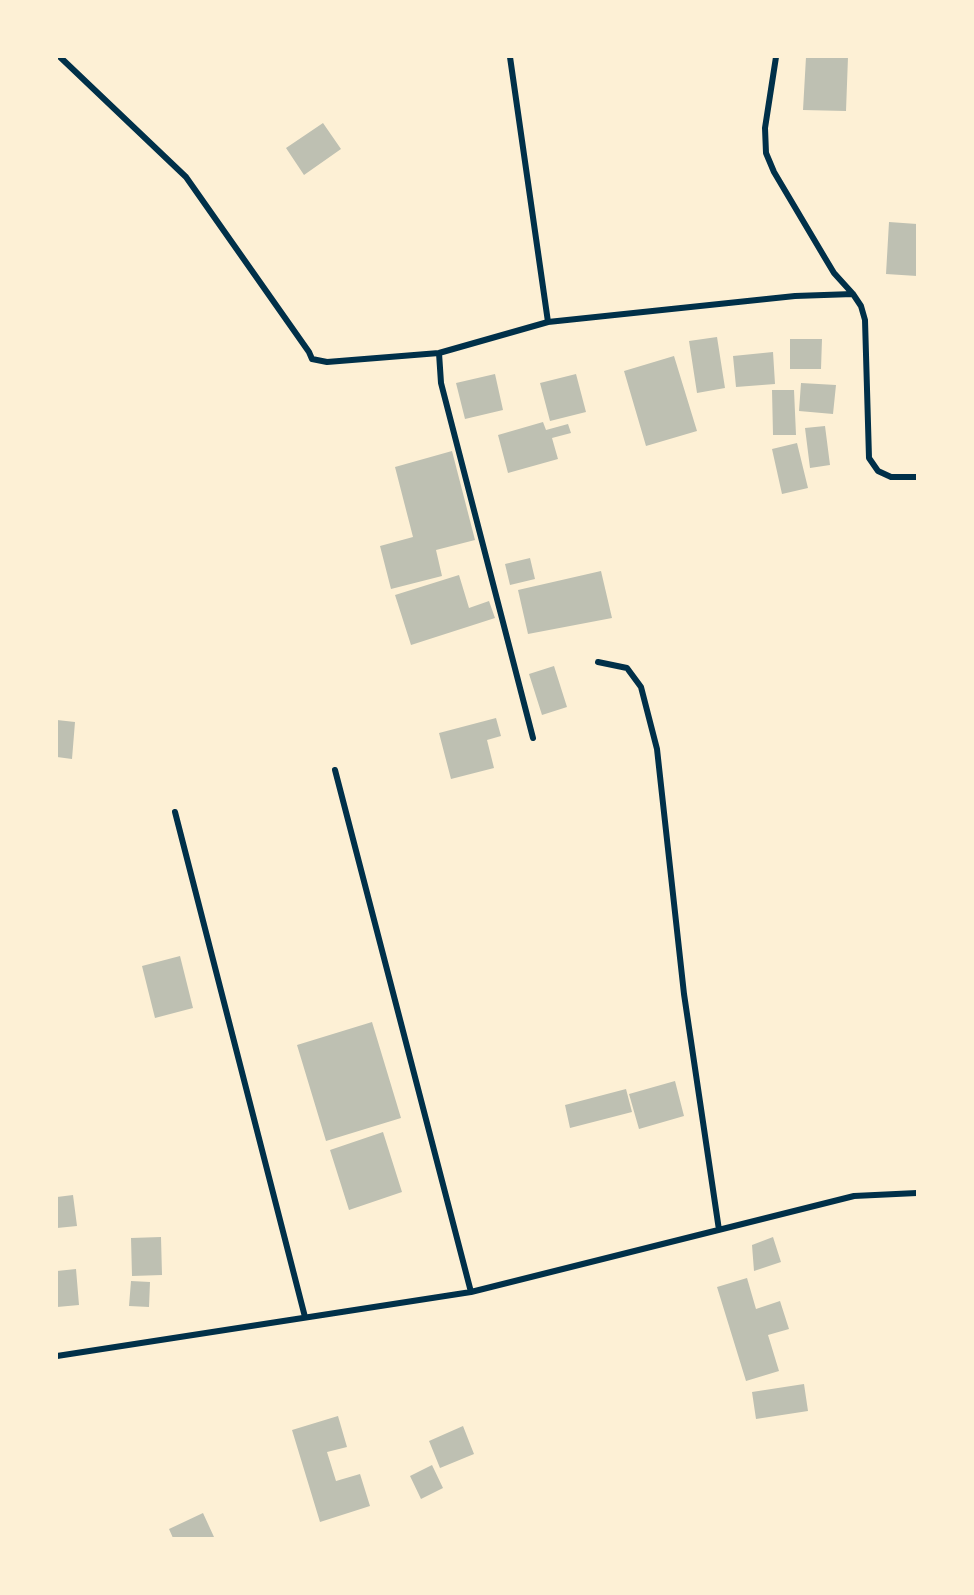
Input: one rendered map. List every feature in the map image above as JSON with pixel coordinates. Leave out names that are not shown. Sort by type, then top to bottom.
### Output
[{"type":"street","points":[[60,57],[186,177],[312,359],[327,362],[439,353],[548,322],[795,296],[853,294]]},
{"type":"street","points":[[510,57],[548,322]]},
{"type":"street","points":[[776,57],[765,129],[766,153],[774,172],[834,273],[861,306],[865,320],[869,458],[878,471],[891,477],[917,477]]},
{"type":"street","points":[[439,353],[441,383],[533,738]]},
{"type":"street","points":[[597,662],[627,668],[641,687],[657,749],[684,994],[719,1230]]},
{"type":"street","points":[[335,770],[471,1292]]},
{"type":"street","points":[[176,812],[305,1317]]},
{"type":"street","points":[[57,1356],[471,1292],[854,1196],[917,1193]]},
{"type":"building","points":[[806,57],[848,57],[846,111],[803,110]]},
{"type":"building","points":[[323,123],[341,149],[304,175],[286,148]]},
{"type":"building","points":[[889,222],[917,224],[917,276],[886,274]]},
{"type":"building","points":[[717,337],[725,388],[697,393],[689,341]]},
{"type":"building","points":[[790,339],[822,339],[821,369],[790,369]]},
{"type":"building","points":[[773,352],[775,384],[736,387],[733,356]]},
{"type":"building","points":[[674,356],[697,431],[646,446],[624,371]]},
{"type":"building","points":[[495,374],[503,410],[465,419],[456,383]]},
{"type":"building","points":[[576,374],[586,412],[550,421],[540,383]]},
{"type":"building","points":[[801,383],[836,385],[833,414],[799,411]]},
{"type":"building","points":[[772,390],[794,390],[796,435],[773,435]]},
{"type":"building","points":[[543,422],[546,430],[568,424],[571,433],[552,438],[558,459],[508,473],[498,435]]},
{"type":"building","points":[[825,426],[830,465],[810,468],[805,428]]},
{"type":"building","points":[[797,443],[808,488],[782,494],[772,449]]},
{"type":"building","points":[[452,451],[475,540],[436,550],[442,576],[391,589],[380,546],[413,537],[395,467]]},
{"type":"building","points":[[530,558],[535,579],[510,585],[505,564]]},
{"type":"building","points":[[601,571],[612,618],[528,634],[518,590]]},
{"type":"building","points":[[459,575],[469,608],[489,601],[495,618],[411,645],[395,595]]},
{"type":"building","points":[[554,666],[567,707],[542,715],[529,674]]},
{"type":"building","points":[[496,718],[501,736],[487,740],[494,768],[451,779],[439,733]]},
{"type":"building","points":[[57,720],[75,722],[72,759],[57,757]]},
{"type":"building","points":[[180,956],[193,1008],[155,1018],[142,966]]},
{"type":"building","points":[[372,1022],[401,1118],[326,1141],[297,1045]]},
{"type":"building","points":[[675,1081],[684,1116],[639,1129],[629,1094]]},
{"type":"building","points":[[626,1089],[632,1112],[570,1128],[565,1105]]},
{"type":"building","points":[[383,1132],[402,1192],[349,1210],[330,1150]]},
{"type":"building","points":[[73,1195],[77,1226],[57,1228],[57,1197]]},
{"type":"building","points":[[161,1237],[162,1275],[132,1276],[131,1238]]},
{"type":"building","points":[[773,1237],[781,1262],[754,1271],[752,1245]]},
{"type":"building","points":[[76,1269],[79,1305],[57,1307],[57,1271]]},
{"type":"building","points":[[747,1278],[756,1309],[780,1301],[789,1329],[768,1335],[779,1371],[746,1381],[717,1287]]},
{"type":"building","points":[[131,1281],[150,1282],[149,1307],[129,1306]]},
{"type":"building","points":[[804,1384],[808,1411],[756,1419],[752,1392]]},
{"type":"building","points":[[338,1416],[347,1447],[327,1452],[336,1481],[360,1474],[370,1506],[320,1522],[292,1430]]},
{"type":"building","points":[[463,1426],[474,1454],[440,1468],[429,1441]]},
{"type":"building","points":[[432,1465],[443,1488],[421,1499],[410,1476]]},
{"type":"building","points":[[203,1513],[214,1537],[173,1538],[169,1529]]}]
